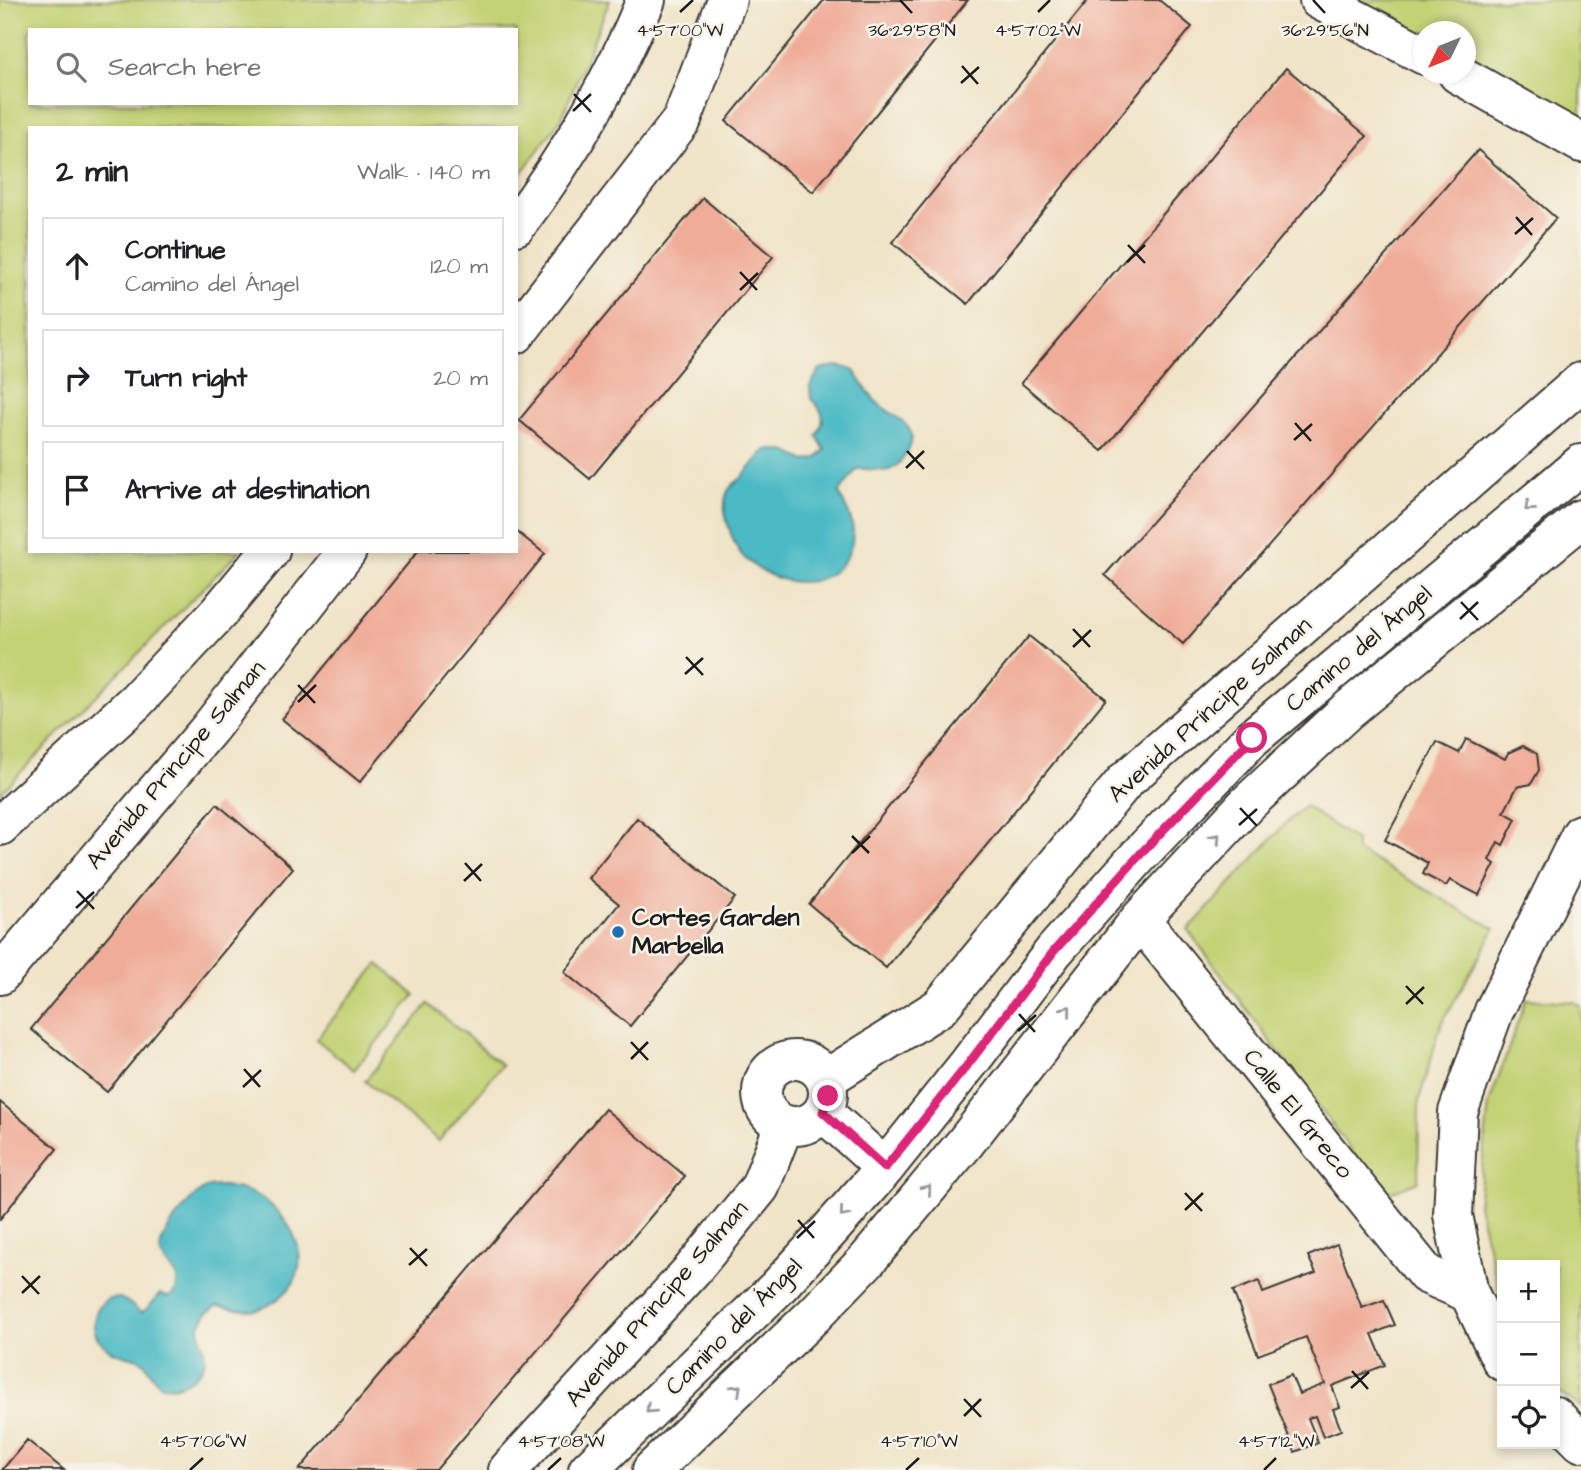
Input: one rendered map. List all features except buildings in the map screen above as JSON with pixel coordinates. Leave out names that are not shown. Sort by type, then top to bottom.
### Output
[{"type":"street","points":[[518,223],[548,184],[584,126],[622,58],[646,0]]},
{"type":"street","points":[[518,331],[682,120],[727,0]]},
{"type":"street","points":[[1319,0],[1413,50]]},
{"type":"street","points":[[1476,84],[1581,144]]},
{"type":"street","name":"Avenida Príncipe Salman","points":[[824,1096],[940,1007],[1125,781],[1581,382]]},
{"type":"street","name":"Camino del Ángel","points":[[588,1470],[777,1288],[885,1168],[1054,951],[1143,851],[1252,738],[1581,464]]},
{"type":"street","name":"Camino del Ángel","points":[[652,1470],[814,1315],[868,1259],[965,1143],[1140,919],[1247,804],[1348,710],[1581,519]]},
{"type":"street","points":[[0,826],[135,701],[219,612],[268,553]]},
{"type":"street","name":"Avenida Principe Salman","points":[[0,975],[210,728],[345,553]]},
{"type":"street","points":[[1497,1351],[1469,1293],[1453,1216],[1458,1112],[1494,1011],[1581,834]]},
{"type":"street","name":"Calle El Greco","points":[[1140,919],[1426,1274],[1469,1293]]},
{"type":"street","points":[[824,1096],[806,1125],[784,1125],[770,1116],[762,1101],[762,1085],[769,1070],[784,1061],[800,1059],[815,1066],[824,1096],[885,1168]]},
{"type":"street","name":"Avenida Principe Salman","points":[[508,1470],[692,1269],[760,1186],[784,1125]]},
{"type":"street","points":[[1560,1421],[1581,1442]]},
{"type":"green space","points":[[0,0],[610,0],[561,119],[518,177],[518,126],[28,126],[28,553],[238,553],[0,793]]},
{"type":"green space","points":[[1355,0],[1581,0],[1581,124],[1476,66],[1476,21],[1413,21],[1413,32]]},
{"type":"green space","points":[[1305,806],[1356,841],[1356,850],[1495,929],[1441,1025],[1419,1100],[1418,1181],[1384,1195],[1188,930],[1286,823]]},
{"type":"green space","points":[[378,964],[415,995],[354,1070],[316,1039]]},
{"type":"green space","points":[[1526,999],[1574,1002],[1581,1006],[1581,1407],[1560,1393],[1560,1260],[1497,1260],[1497,1283],[1478,1205],[1489,1104]]},
{"type":"green space","points":[[428,1004],[502,1065],[439,1141],[365,1081]]},
{"type":"water","points":[[836,366],[853,369],[876,402],[906,425],[912,438],[897,466],[883,471],[857,469],[839,493],[853,528],[850,549],[842,563],[821,579],[796,582],[770,575],[741,553],[726,519],[726,496],[731,487],[768,449],[788,452],[806,461],[817,458],[825,450],[817,436],[823,416],[811,399],[810,386],[820,369]]},
{"type":"water","points":[[223,1186],[250,1192],[279,1213],[296,1239],[299,1268],[294,1282],[283,1295],[267,1306],[241,1310],[217,1306],[207,1313],[199,1327],[205,1355],[203,1366],[187,1382],[165,1386],[156,1380],[142,1361],[113,1352],[104,1346],[94,1327],[96,1313],[104,1302],[119,1298],[141,1313],[160,1294],[168,1297],[175,1293],[176,1276],[161,1254],[164,1238],[176,1218],[200,1192],[208,1187]]},
{"type":"place","name":"Cortes Garden Marbella","points":[[618,932]]},
{"type":"route","points":[[828,1096],[823,1112],[885,1168],[1054,951],[1143,851],[1252,738]]}]
